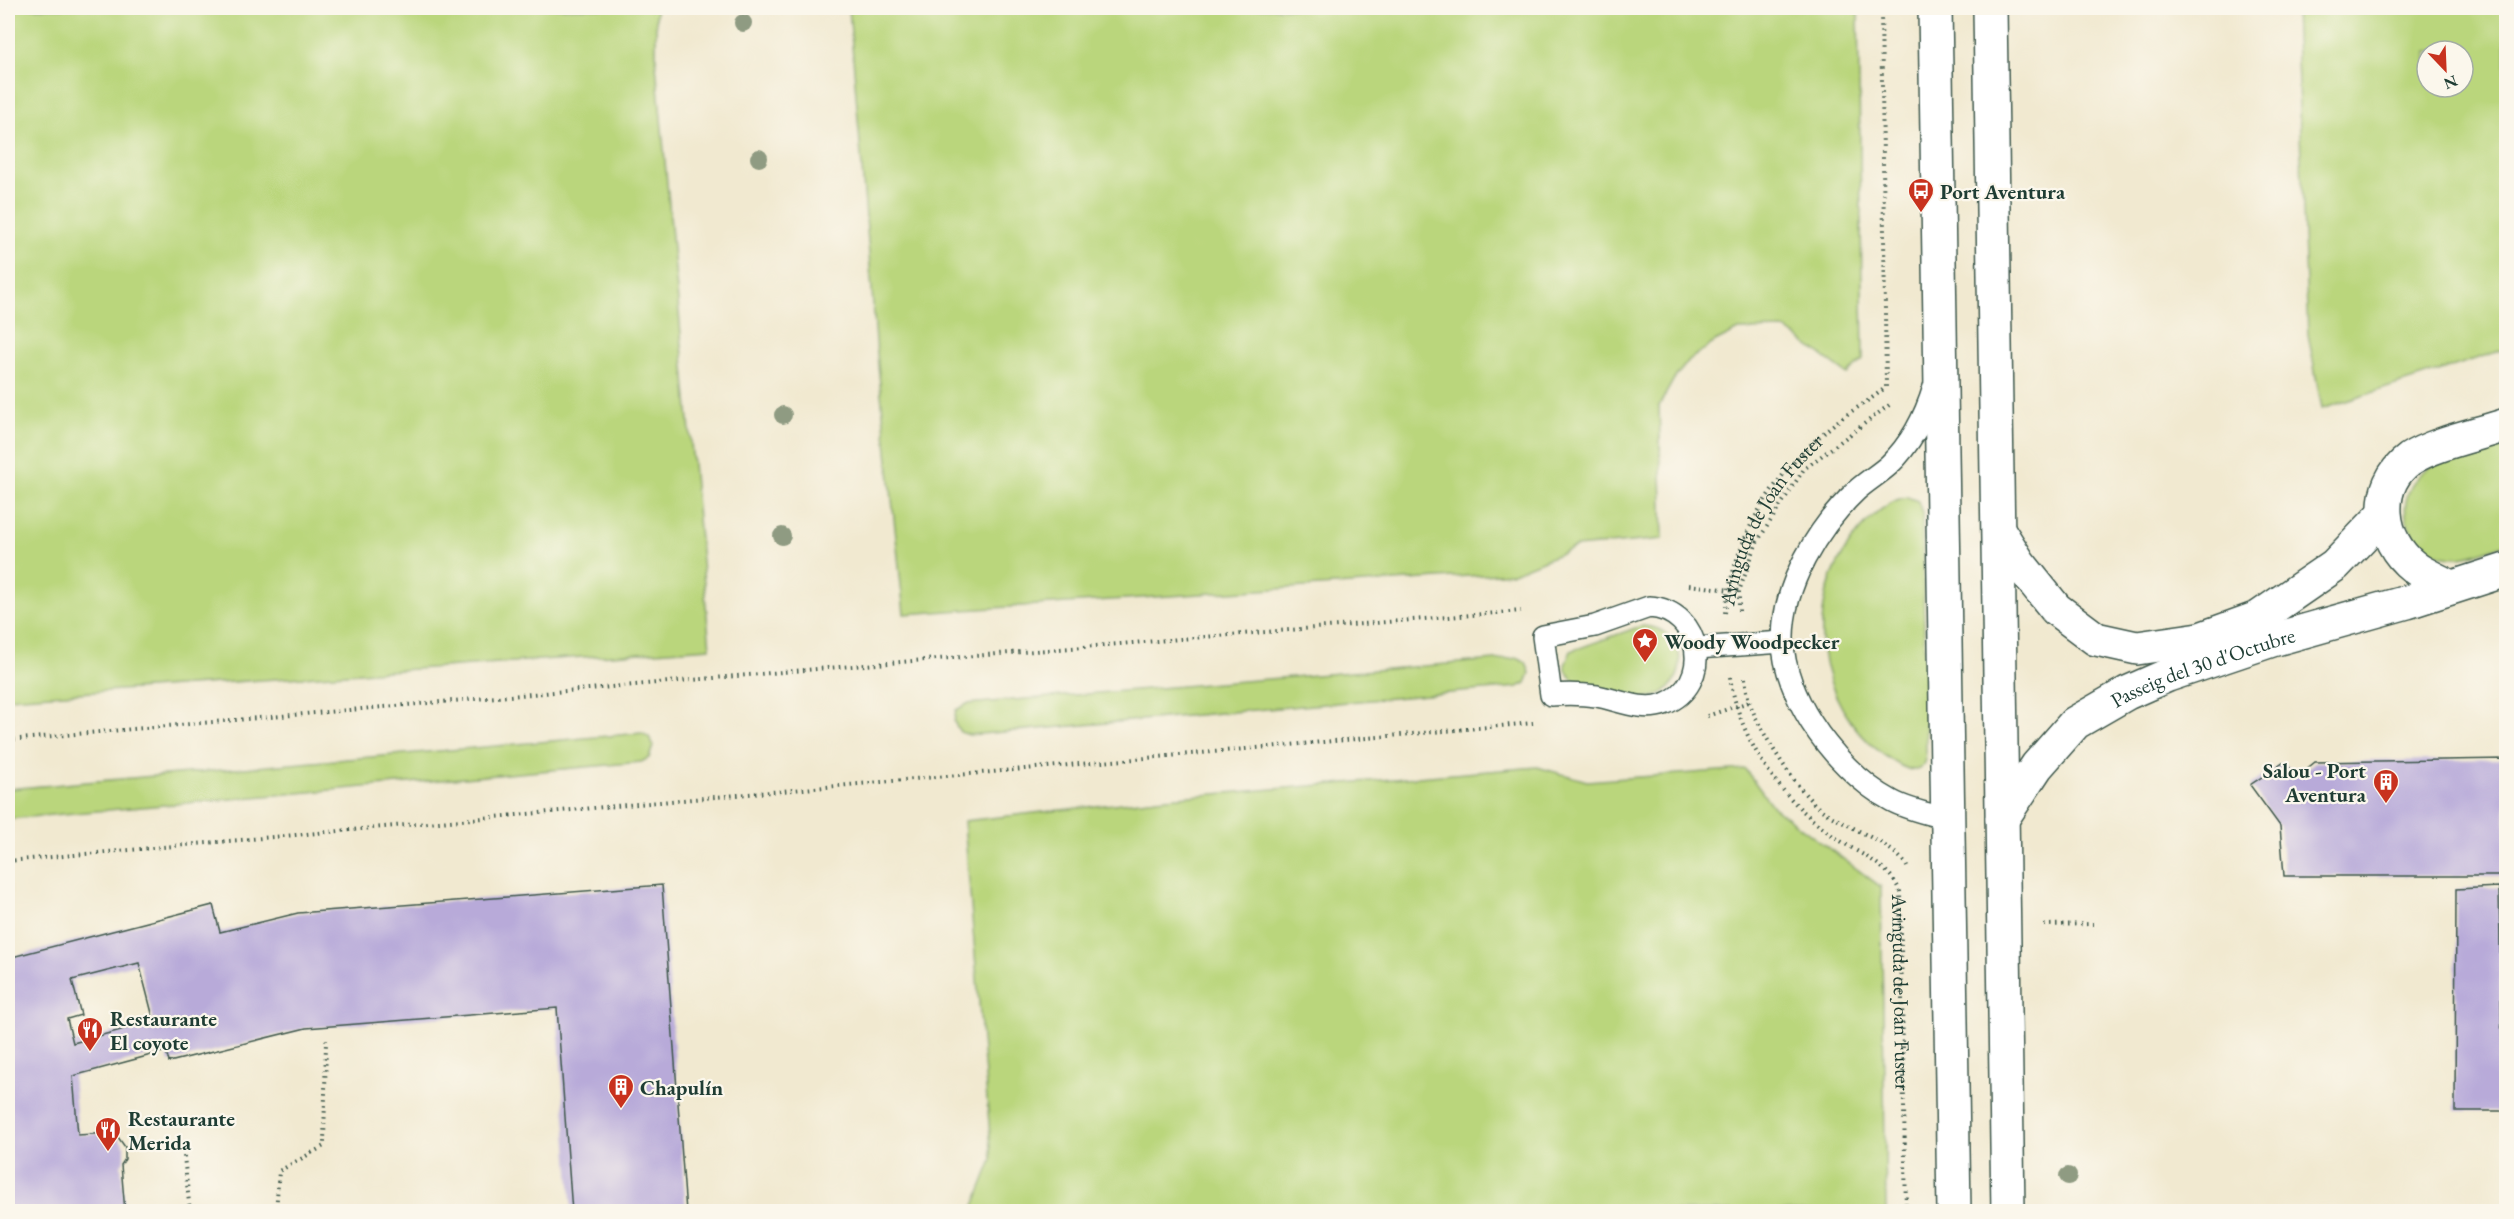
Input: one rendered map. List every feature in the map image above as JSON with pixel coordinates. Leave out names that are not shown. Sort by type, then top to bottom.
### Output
[{"type":"street","points":[[1935,8],[1954,1212]]},
{"type":"street","points":[[1990,8],[2008,1212]]},
{"type":"street","points":[[2450,587],[2414,566],[2390,537],[2384,514],[2386,493],[2396,473],[2412,458],[2506,425]]},
{"type":"street","name":"Passeig del 30 d'Octubre","points":[[1999,531],[2019,563],[2056,609],[2096,639],[2137,648],[2200,639],[2258,618],[2335,565],[2384,514]]},
{"type":"street","name":"Passeig del 30 d'Octubre","points":[[2002,819],[2037,766],[2075,723],[2127,693],[2168,675],[2272,640],[2407,602],[2506,570]]},
{"type":"lane","points":[[1941,364],[1928,410],[1916,432],[1889,465],[1857,490],[1815,541],[1796,581],[1788,609],[1783,642],[1790,675],[1802,709],[1836,755],[1873,789],[1893,801],[1948,819]]},
{"type":"lane","points":[[1656,607],[1675,615],[1685,624],[1696,648],[1696,669],[1687,687],[1665,704],[1645,707],[1589,696],[1551,695],[1543,636],[1595,626],[1642,608],[1656,607]]},
{"type":"lane","points":[[1696,648],[1783,642]]},
{"type":"path","name":"Avinguda de Joan Fuster","points":[[1881,8],[1888,381],[1881,392],[1836,423],[1797,456],[1773,488],[1740,546],[1728,589],[1724,616],[1725,646],[1737,706],[1748,736],[1766,767],[1796,807],[1837,838],[1893,875],[1900,892],[1906,1212]]},
{"type":"path","points":[[1677,585],[1699,584],[1739,591]]},
{"type":"path","points":[[8,740],[839,667],[1524,611]]},
{"type":"path","points":[[1705,716],[1749,702]]},
{"type":"path","points":[[8,861],[1545,722]]},
{"type":"path","points":[[2037,925],[2093,924]]},
{"type":"path","points":[[276,1212],[279,1171],[324,1146],[326,1040]]},
{"type":"path","points":[[184,1156],[190,1212]]},
{"type":"green space","points":[[8,8],[656,8],[656,64],[710,648],[8,698]]},
{"type":"green space","points":[[849,8],[1858,8],[1863,360],[1847,374],[1786,329],[1739,330],[1715,342],[1689,360],[1674,379],[1659,406],[1663,539],[1576,547],[1513,573],[904,614],[878,365]]},
{"type":"green space","points":[[2295,8],[2506,8],[2506,349],[2322,409],[2308,334]]},
{"type":"green space","points":[[2506,439],[2506,543],[2463,557],[2441,555],[2428,549],[2417,540],[2406,515],[2406,501],[2411,487],[2427,469],[2461,454]]},
{"type":"green space","points":[[1907,497],[1918,501],[1922,513],[1926,751],[1923,764],[1917,770],[1907,769],[1896,763],[1871,744],[1851,722],[1836,695],[1826,667],[1822,637],[1824,607],[1832,577],[1846,549],[1865,525],[1881,510]]},
{"type":"green space","points":[[1641,626],[1658,629],[1670,637],[1677,648],[1680,661],[1678,674],[1670,686],[1658,695],[1640,699],[1629,698],[1580,683],[1569,675],[1565,665],[1571,651]]},
{"type":"green space","points":[[1519,658],[1526,662],[1530,673],[1526,683],[1518,687],[969,735],[960,732],[954,722],[956,710],[967,704]]},
{"type":"green space","points":[[642,733],[649,737],[653,746],[649,758],[641,762],[8,819],[8,789]]},
{"type":"green space","points":[[1537,767],[1587,781],[1745,769],[1773,807],[1881,887],[1886,1211],[972,1211],[992,1160],[964,821],[1166,798]]},
{"type":"building","name":"Salou - Port Aventura","points":[[2506,759],[2506,876],[2284,876],[2280,826],[2250,785],[2283,763],[2299,775],[2315,762]]},
{"type":"building","points":[[662,885],[686,1212],[572,1212],[557,1008],[306,1028],[169,1062],[166,1051],[73,1076],[78,1135],[110,1133],[118,1137],[125,1147],[125,1159],[121,1165],[125,1212],[8,1212],[8,958],[213,905],[220,932],[298,913]],"holes":[[[139,963],[154,1021],[73,1043],[67,1019],[81,1015],[72,980]]]},
{"type":"building","points":[[2499,887],[2503,1111],[2455,1111],[2456,889]]},
{"type":"place","name":"Port Aventura","points":[[1921,214]]},
{"type":"place","name":"Woody Woodpecker","points":[[1645,664]]},
{"type":"place","name":"Salou - Port Aventura","points":[[2386,805]]},
{"type":"place","name":"Restaurante El coyote","points":[[90,1053]]},
{"type":"place","name":"Chapulín","points":[[621,1110]]},
{"type":"place","name":"Restaurante Merida","points":[[108,1153]]}]
